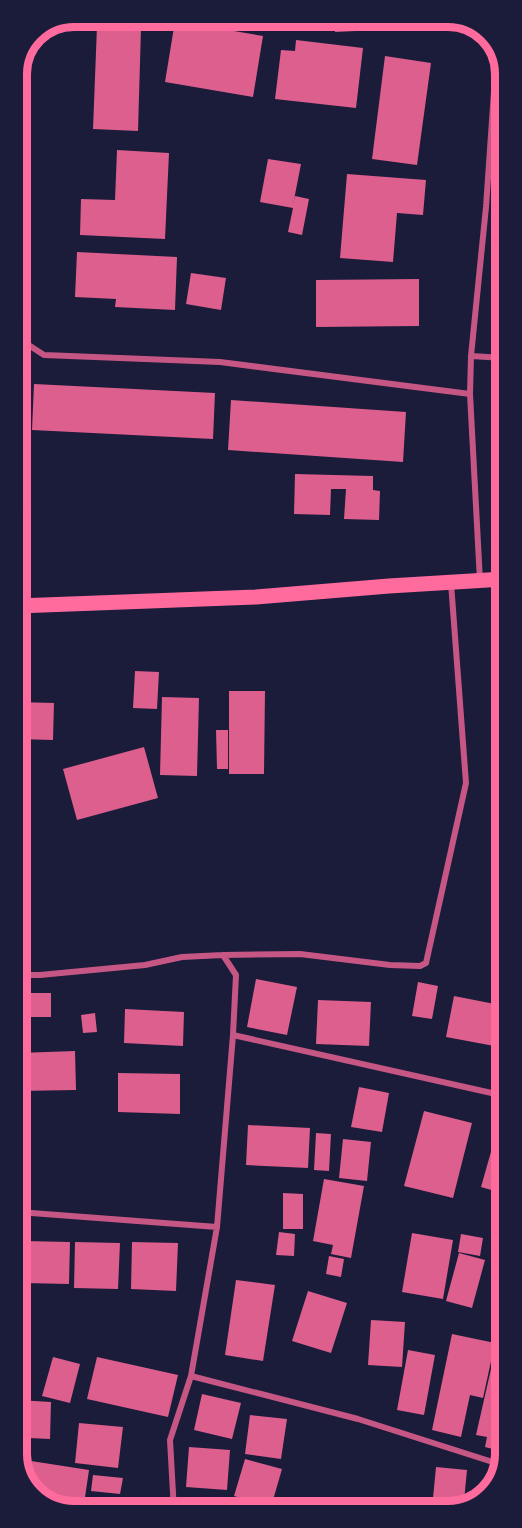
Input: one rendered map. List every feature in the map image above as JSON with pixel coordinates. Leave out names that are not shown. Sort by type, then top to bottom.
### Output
[{"type":"main road","points":[[27,606],[256,597],[495,580]]},
{"type":"street","points":[[480,582],[470,394],[471,356],[486,207],[495,77]]},
{"type":"street","points":[[27,344],[44,355],[220,362],[470,394]]},
{"type":"street","points":[[471,356],[495,357]]},
{"type":"street","points":[[27,975],[134,966],[182,957],[223,955],[300,954],[390,965],[420,966],[426,963],[466,783],[451,583]]},
{"type":"street","points":[[173,1501],[170,1440],[191,1376],[217,1227],[234,1035],[236,975],[223,955]]},
{"type":"street","points":[[234,1035],[495,1094]]},
{"type":"street","points":[[27,1213],[217,1227]]},
{"type":"street","points":[[191,1376],[358,1419],[494,1463]]},
{"type":"building","points":[[97,27],[141,28],[138,131],[93,129]]},
{"type":"building","points":[[174,27],[210,27],[263,36],[253,97],[165,82]]},
{"type":"building","points":[[335,27],[356,27],[356,31],[335,32]]},
{"type":"building","points":[[296,40],[363,48],[356,108],[275,99],[281,50],[295,51]]},
{"type":"building","points":[[385,56],[431,63],[417,165],[372,159]]},
{"type":"building","points":[[117,150],[169,153],[165,239],[80,235],[81,199],[115,200]]},
{"type":"building","points":[[268,159],[301,164],[293,205],[295,196],[309,199],[302,235],[288,232],[293,208],[260,202]]},
{"type":"building","points":[[347,174],[426,180],[423,215],[397,213],[393,262],[340,258]]},
{"type":"building","points":[[77,252],[177,257],[175,310],[115,307],[116,299],[75,297]]},
{"type":"building","points":[[191,273],[226,278],[221,310],[186,304]]},
{"type":"building","points":[[419,279],[419,326],[316,327],[316,280]]},
{"type":"building","points":[[34,384],[215,393],[213,439],[32,430]]},
{"type":"building","points":[[231,400],[406,412],[403,462],[228,450]]},
{"type":"building","points":[[295,474],[373,476],[373,490],[380,491],[379,520],[344,519],[346,489],[331,489],[330,515],[294,514]]},
{"type":"building","points":[[135,671],[159,672],[157,709],[133,708]]},
{"type":"building","points":[[229,691],[265,691],[264,774],[229,774]]},
{"type":"building","points":[[162,697],[199,698],[197,776],[160,775]]},
{"type":"building","points":[[27,702],[54,703],[53,740],[27,739]]},
{"type":"building","points":[[216,730],[228,730],[228,769],[217,769]]},
{"type":"building","points":[[144,747],[158,798],[77,820],[63,769]]},
{"type":"building","points":[[256,979],[297,987],[287,1035],[247,1027]]},
{"type":"building","points":[[418,982],[438,986],[432,1019],[412,1016]]},
{"type":"building","points":[[27,993],[51,993],[51,1017],[27,1017]]},
{"type":"building","points":[[454,996],[495,1004],[495,1046],[446,1037]]},
{"type":"building","points":[[318,1000],[371,1002],[369,1046],[316,1044]]},
{"type":"building","points":[[125,1009],[184,1012],[183,1046],[124,1043]]},
{"type":"building","points":[[95,1013],[97,1032],[83,1033],[81,1015]]},
{"type":"building","points":[[75,1051],[76,1090],[27,1091],[27,1053]]},
{"type":"building","points":[[118,1073],[180,1074],[180,1114],[118,1112]]},
{"type":"building","points":[[359,1087],[389,1093],[382,1132],[351,1127]]},
{"type":"building","points":[[424,1111],[472,1123],[453,1198],[404,1186]]},
{"type":"building","points":[[248,1125],[310,1128],[308,1168],[246,1165]]},
{"type":"building","points":[[316,1133],[331,1134],[329,1171],[314,1170]]},
{"type":"building","points":[[495,1138],[495,1191],[481,1187]]},
{"type":"building","points":[[343,1139],[371,1142],[367,1181],[339,1178]]},
{"type":"building","points":[[324,1179],[364,1186],[351,1258],[331,1254],[333,1245],[313,1241]]},
{"type":"building","points":[[283,1193],[303,1194],[303,1229],[283,1229]]},
{"type":"building","points":[[279,1232],[295,1234],[294,1256],[276,1255]]},
{"type":"building","points":[[412,1233],[453,1240],[443,1299],[402,1292]]},
{"type":"building","points":[[461,1234],[483,1238],[480,1256],[458,1252]]},
{"type":"building","points":[[27,1241],[70,1242],[69,1284],[27,1283]]},
{"type":"building","points":[[75,1242],[120,1243],[118,1289],[74,1288]]},
{"type":"building","points":[[132,1242],[178,1243],[176,1291],[131,1289]]},
{"type":"building","points":[[459,1253],[485,1260],[472,1308],[446,1301]]},
{"type":"building","points":[[329,1256],[344,1259],[341,1277],[326,1274]]},
{"type":"building","points":[[236,1280],[275,1285],[263,1361],[225,1355]]},
{"type":"building","points":[[308,1291],[347,1303],[331,1353],[292,1341]]},
{"type":"building","points":[[371,1320],[405,1322],[402,1367],[368,1365]]},
{"type":"building","points":[[452,1334],[495,1343],[483,1398],[470,1395],[461,1437],[432,1430]]},
{"type":"building","points":[[408,1350],[435,1355],[424,1415],[397,1410]]},
{"type":"building","points":[[53,1357],[80,1364],[70,1403],[42,1396]]},
{"type":"building","points":[[97,1357],[178,1375],[168,1417],[87,1399]]},
{"type":"building","points":[[491,1369],[495,1370],[495,1450],[485,1447],[487,1437],[476,1435]]},
{"type":"building","points":[[202,1394],[241,1403],[232,1439],[194,1430]]},
{"type":"building","points":[[27,1401],[51,1402],[50,1439],[29,1438],[28,1449]]},
{"type":"building","points":[[250,1415],[287,1419],[281,1459],[245,1454]]},
{"type":"building","points":[[79,1423],[123,1427],[118,1468],[75,1463]]},
{"type":"building","points":[[189,1447],[230,1450],[227,1490],[186,1487]]},
{"type":"building","points":[[245,1459],[282,1469],[273,1501],[251,1501],[234,1496]]},
{"type":"building","points":[[31,1461],[89,1470],[84,1501],[65,1500],[45,1491],[35,1480],[30,1468]]},
{"type":"building","points":[[436,1467],[467,1470],[464,1498],[454,1500],[433,1498]]},
{"type":"building","points":[[93,1475],[123,1478],[120,1494],[91,1491]]}]
